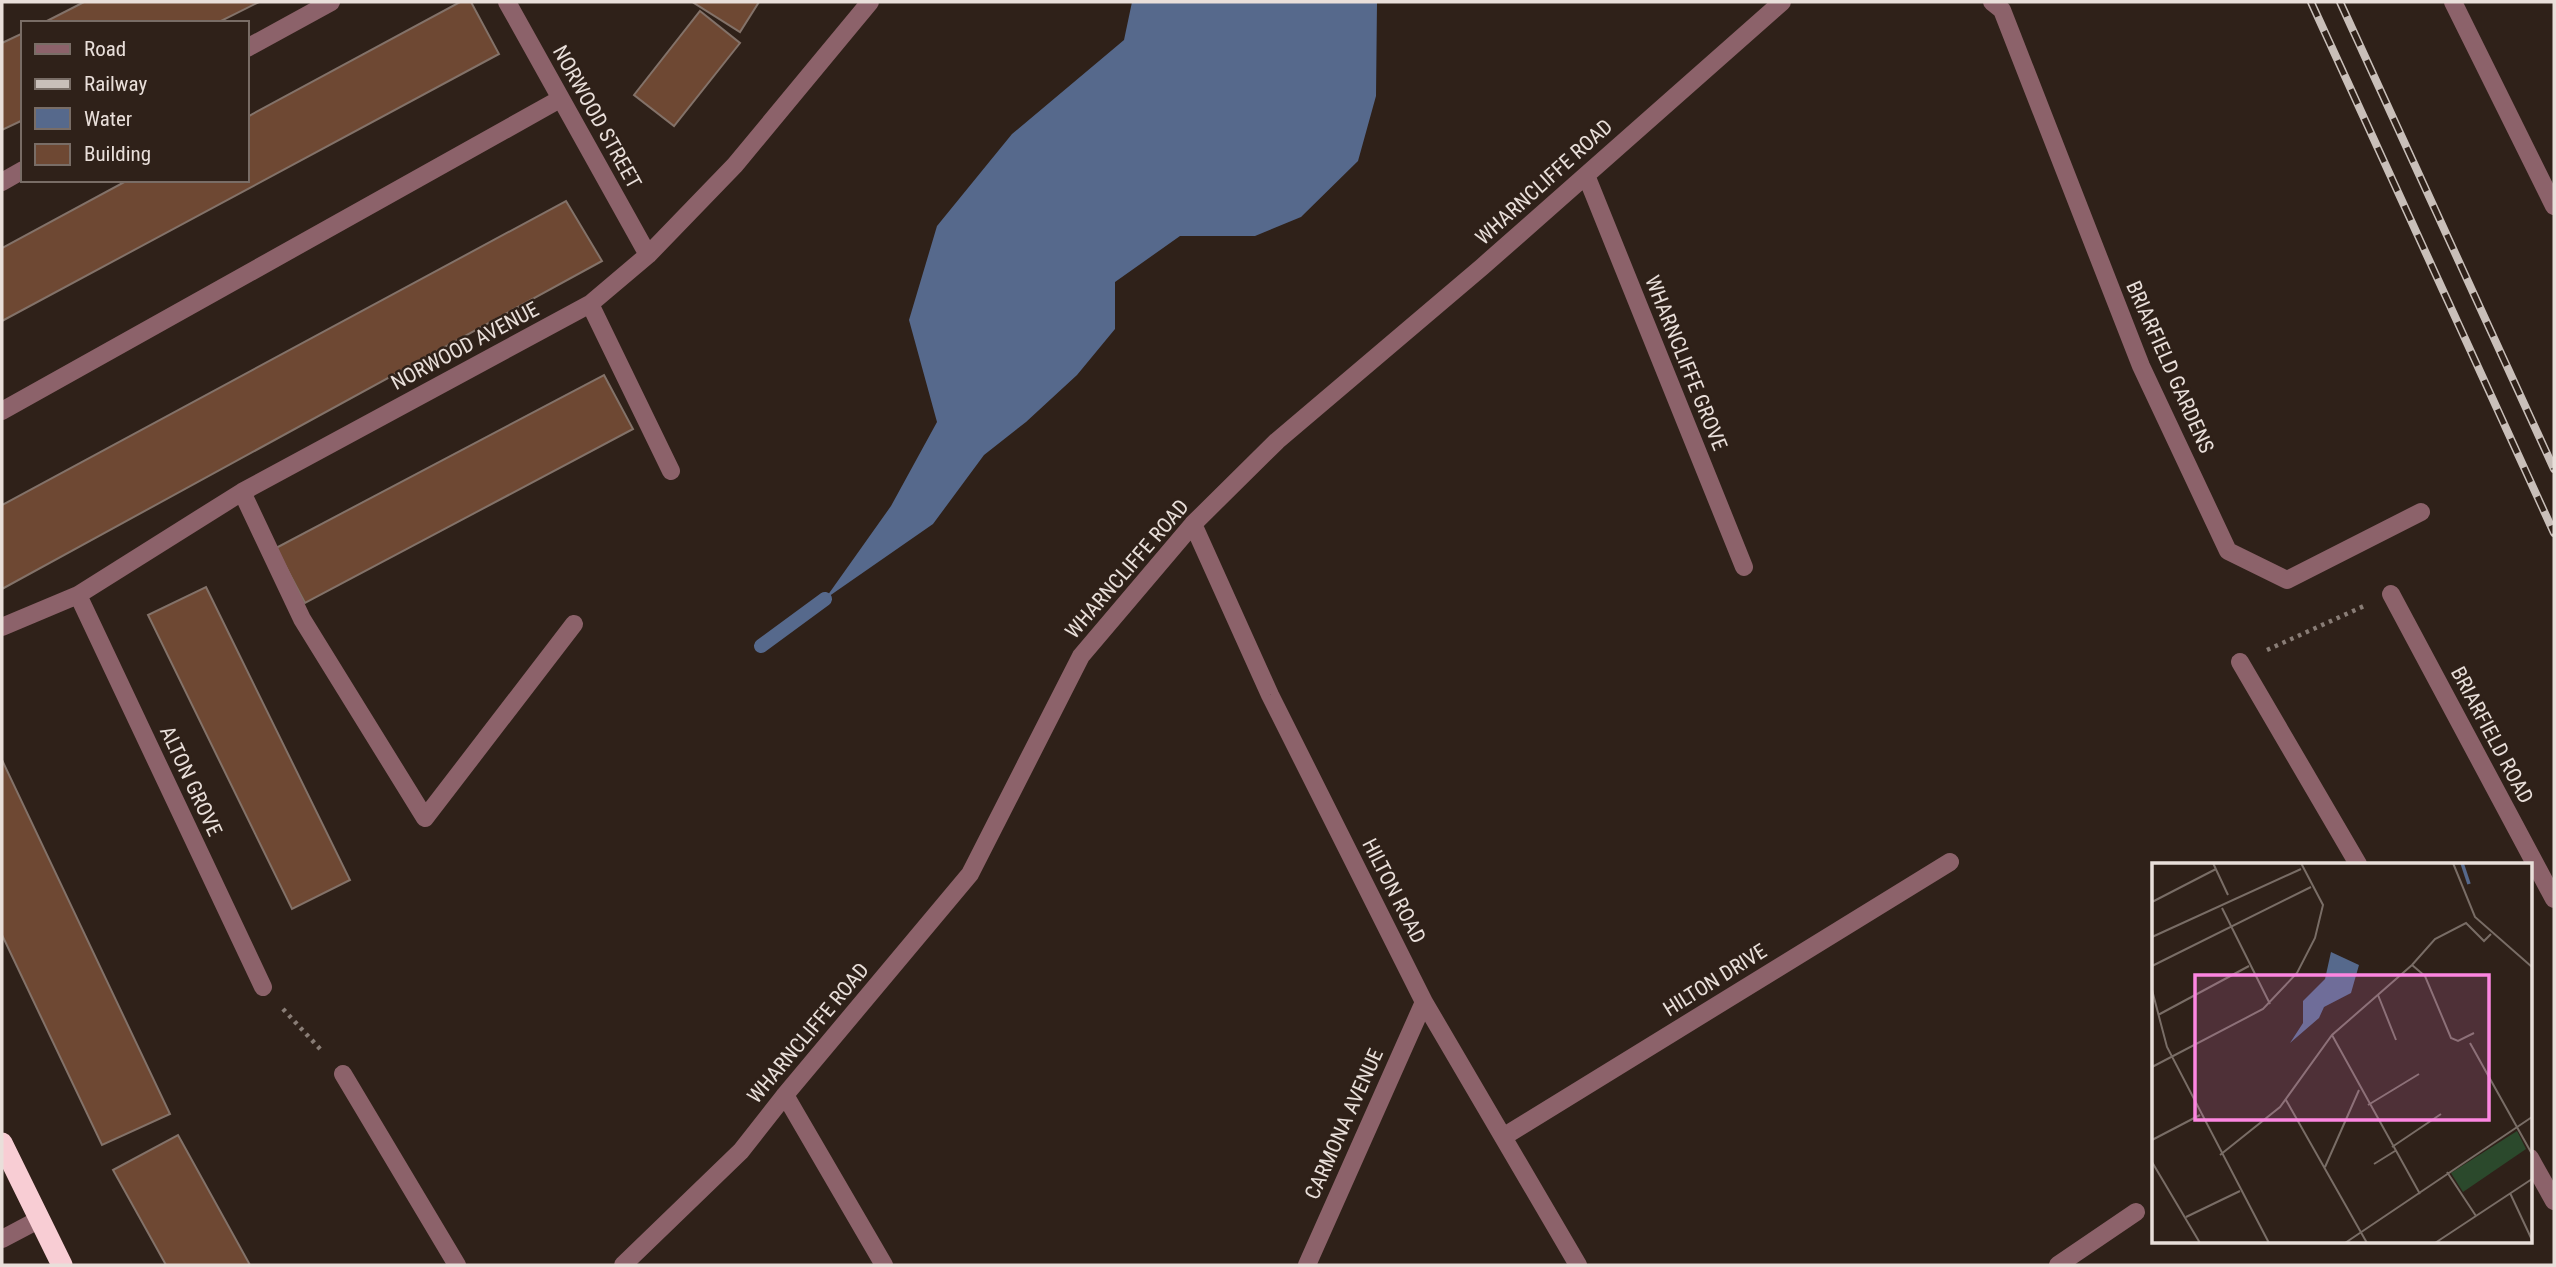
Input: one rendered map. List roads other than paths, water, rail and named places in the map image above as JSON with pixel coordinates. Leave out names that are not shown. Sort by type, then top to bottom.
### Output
[{"type":"highway","points":[[2,1143],[62,1265]]},
{"type":"street","points":[[248,47],[331,2]]},
{"type":"street","name":"NORWOOD STREET","points":[[507,2],[648,255]]},
{"type":"street","name":"NORWOOD AVENUE","points":[[2,627],[78,595],[242,492],[590,304],[648,255],[735,165],[870,2]]},
{"type":"street","name":"WHARNCLIFFE ROAD","points":[[623,1265],[741,1151],[970,874],[1081,656],[1193,524],[1277,441],[1482,267],[1782,2]]},
{"type":"street","name":"BRIARFIELD GARDENS","points":[[1992,2],[2002,10],[2141,366],[2228,551],[2287,580],[2421,512]]},
{"type":"street","points":[[2453,2],[2554,206]]},
{"type":"street","points":[[2,411],[560,99]]},
{"type":"street","points":[[2,182],[21,171]]},
{"type":"street","name":"WHARNCLIFFE GROVE","points":[[1586,175],[1744,567]]},
{"type":"street","points":[[590,304],[671,471]]},
{"type":"street","points":[[242,492],[302,619],[425,818],[574,624]]},
{"type":"street","name":"HILTON ROAD","points":[[1193,524],[1270,695],[1424,1002],[1578,1265]]},
{"type":"street","name":"BRIARFIELD ROAD","points":[[2391,594],[2554,899]]},
{"type":"street","name":"ALTON GROVE","points":[[78,595],[263,987]]},
{"type":"street","points":[[2241,662],[2357,863]]},
{"type":"street","name":"HILTON DRIVE","points":[[1503,1137],[1950,862]]},
{"type":"street","name":"CARMONA AVENUE","points":[[1307,1265],[1424,1002]]},
{"type":"street","points":[[343,1074],[457,1265]]},
{"type":"street","points":[[785,1095],[884,1265]]},
{"type":"street","points":[[2532,1162],[2554,1200]]},
{"type":"street","points":[[2058,1265],[2136,1212]]},
{"type":"street","points":[[2,1239],[40,1219]]},
{"type":"water","points":[[1132,2],[1377,2],[1376,96],[1358,161],[1301,217],[1255,236],[1180,236],[1115,282],[1115,329],[1077,375],[1026,422],[984,455],[933,524],[825,599],[891,506],[937,422],[909,320],[937,226],[1012,134],[1124,40]]},
{"type":"waterway","points":[[761,646],[825,599]]},
{"type":"railway","points":[[2311,2],[2554,533]]},
{"type":"railway","points":[[2340,2],[2554,469]]}]
